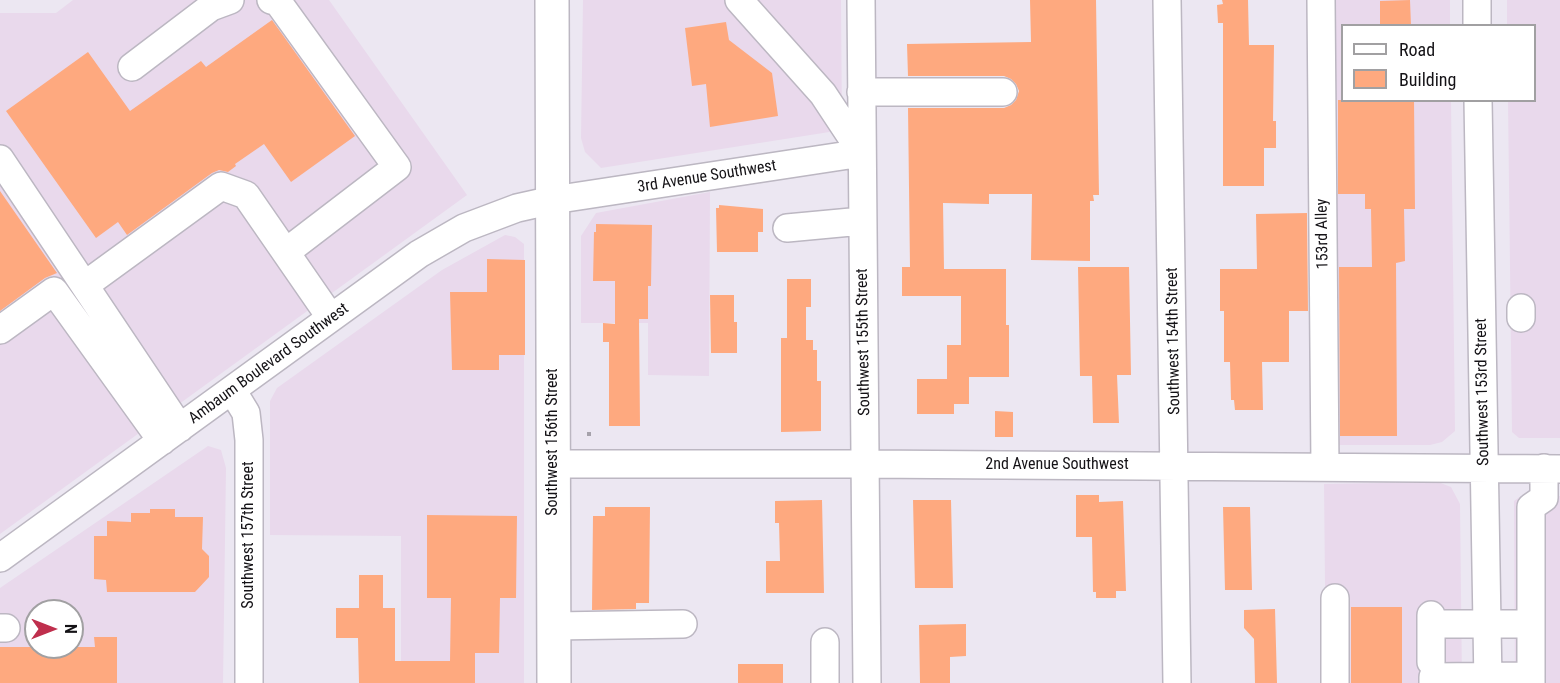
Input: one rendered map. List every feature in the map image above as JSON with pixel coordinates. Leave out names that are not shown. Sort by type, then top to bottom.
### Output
[{"type":"main road","name":"Southwest 156th Street","points":[[552,0],[554,683]]},
{"type":"street","points":[[132,67],[211,7],[230,0]]},
{"type":"street","points":[[271,0],[278,2],[397,167],[286,252]]},
{"type":"street","points":[[739,0],[823,94],[861,153]]},
{"type":"street","name":"Southwest 155th Street","points":[[861,0],[867,683]]},
{"type":"street","name":"Southwest 154th Street","points":[[1167,0],[1178,683]]},
{"type":"street","name":"153rd Alley","points":[[1321,0],[1326,467]]},
{"type":"street","points":[[1477,0],[1477,24]]},
{"type":"street","points":[[861,92],[1003,92]]},
{"type":"street","name":"Southwest 153rd Street","points":[[1478,102],[1488,679]]},
{"type":"street","name":"3rd Avenue Southwest","points":[[553,200],[861,153]]},
{"type":"street","points":[[0,159],[85,285],[171,435]]},
{"type":"street","points":[[85,285],[221,186],[246,195],[331,318]]},
{"type":"street","name":"Ambaum Boulevard Southwest","points":[[0,558],[428,248],[464,228],[517,208],[553,200]]},
{"type":"street","points":[[787,228],[862,221]]},
{"type":"street","points":[[0,330],[54,291],[171,435]]},
{"type":"street","name":"Southwest 157th Street","points":[[232,390],[246,413],[249,440],[249,683]]},
{"type":"street","name":"2nd Avenue Southwest","points":[[554,464],[1552,469]]},
{"type":"street","points":[[1531,624],[1487,624],[1431,619],[1432,677],[1531,679],[1531,624],[1531,581],[1531,545],[1531,507],[1544,498],[1552,469]]},
{"type":"street","points":[[1485,545],[1531,545]]},
{"type":"street","points":[[1486,581],[1531,581]]},
{"type":"street","points":[[1335,598],[1335,683]]},
{"type":"street","points":[[554,626],[683,624]]},
{"type":"street","points":[[825,642],[825,683]]},
{"type":"shaded area","points":[[73,0],[329,0],[467,195],[0,534],[0,13],[56,13]]},
{"type":"shaded area","points":[[583,0],[841,0],[842,130],[601,168],[585,152],[581,138]]},
{"type":"shaded area","points":[[1314,0],[1450,0],[1450,24],[1341,24],[1341,102],[1451,102],[1455,431],[1442,442],[1430,445],[1319,445]]},
{"type":"shaded area","points":[[1507,0],[1560,0],[1560,438],[1519,438],[1512,432],[1508,102],[1536,102],[1536,24],[1507,24]]},
{"type":"shaded area","points":[[710,192],[709,376],[648,375],[648,323],[581,323],[581,236],[596,213]]},
{"type":"shaded area","points":[[505,235],[515,237],[524,244],[524,683],[401,683],[401,536],[270,535],[270,401],[277,388],[442,270]]},
{"type":"shaded area","points":[[208,446],[221,450],[226,468],[223,683],[0,683],[0,588]]},
{"type":"shaded area","points":[[1438,482],[1451,487],[1460,504],[1462,683],[1326,683],[1324,484]]},
{"type":"shaded area","points":[[1521,496],[1560,496],[1560,683],[1515,683],[1514,501]]},
{"type":"building","points":[[1030,0],[1096,0],[1099,195],[1093,195],[1094,201],[1090,201],[1090,261],[1031,260],[1032,194],[989,194],[989,204],[943,203],[944,269],[1006,269],[1009,377],[969,377],[969,404],[954,404],[954,414],[917,414],[917,379],[947,379],[947,345],[961,345],[961,296],[902,296],[902,267],[910,267],[908,108],[1004,108],[1016,100],[1019,91],[1011,79],[1004,76],[908,76],[907,44],[1031,42]]},
{"type":"building","points":[[1222,0],[1248,0],[1249,45],[1274,45],[1273,121],[1276,121],[1276,148],[1264,148],[1264,186],[1223,186],[1223,23],[1218,23],[1217,5],[1223,4]]},
{"type":"building","points":[[1410,0],[1411,24],[1380,24],[1380,1]]},
{"type":"building","points":[[272,20],[355,136],[291,182],[264,144],[235,164],[236,166],[228,172],[219,170],[212,173],[127,235],[118,222],[96,238],[6,111],[88,52],[130,111],[201,61],[206,67]]},
{"type":"building","points":[[726,22],[729,40],[772,73],[778,116],[710,127],[706,84],[692,86],[685,28]]},
{"type":"building","points":[[1338,100],[1341,102],[1414,102],[1415,209],[1404,209],[1405,261],[1396,263],[1397,436],[1340,436],[1339,267],[1372,267],[1371,209],[1365,209],[1365,194],[1338,194]]},
{"type":"building","points":[[0,191],[57,273],[45,278],[0,311]]},
{"type":"building","points":[[719,205],[763,209],[763,232],[758,232],[758,252],[717,252],[716,208],[719,208]]},
{"type":"building","points":[[1307,213],[1308,311],[1289,311],[1289,362],[1262,362],[1263,410],[1235,410],[1234,400],[1231,400],[1230,362],[1224,362],[1224,311],[1220,311],[1220,269],[1257,269],[1256,214]]},
{"type":"building","points":[[596,224],[652,225],[648,319],[639,319],[640,426],[609,426],[609,342],[603,342],[603,323],[615,324],[615,281],[593,281]]},
{"type":"building","points":[[487,259],[525,260],[525,355],[499,355],[499,370],[452,370],[450,292],[487,292]]},
{"type":"building","points":[[1078,267],[1129,267],[1131,375],[1117,375],[1119,423],[1093,423],[1092,376],[1080,376]]},
{"type":"building","points":[[787,279],[811,279],[811,307],[806,307],[806,340],[813,340],[813,350],[817,350],[817,381],[821,381],[821,431],[781,432],[781,338],[787,338]]},
{"type":"building","points":[[710,295],[734,295],[737,353],[711,353]]},
{"type":"building","points":[[995,411],[1013,412],[1013,437],[995,437]]},
{"type":"building","points":[[1076,495],[1099,495],[1099,502],[1123,501],[1126,591],[1116,591],[1116,598],[1096,598],[1096,592],[1093,592],[1092,537],[1076,537]]},
{"type":"building","points":[[822,500],[824,593],[766,593],[766,561],[780,561],[779,523],[775,523],[775,501]]},
{"type":"building","points":[[913,500],[951,500],[953,588],[915,588]]},
{"type":"building","points":[[605,507],[650,507],[649,603],[636,603],[636,609],[592,610],[593,516],[605,516]]},
{"type":"building","points":[[1223,507],[1250,507],[1252,590],[1225,590]]},
{"type":"building","points":[[150,509],[175,509],[175,517],[203,517],[202,549],[209,556],[209,577],[195,592],[107,592],[106,580],[94,579],[94,536],[107,536],[107,521],[131,522],[131,513],[150,513]]},
{"type":"building","points":[[427,515],[517,516],[516,598],[500,598],[499,653],[475,653],[475,683],[359,683],[358,638],[336,638],[336,608],[359,608],[359,575],[383,575],[383,608],[395,608],[395,661],[450,661],[451,598],[427,598]]},
{"type":"building","points":[[1351,607],[1402,607],[1402,683],[1351,683]]},
{"type":"building","points":[[1275,609],[1277,683],[1255,683],[1254,639],[1244,628],[1244,610]]},
{"type":"building","points":[[966,624],[966,656],[950,657],[950,683],[920,683],[919,625]]},
{"type":"building","points":[[94,637],[117,637],[117,683],[0,683],[0,647],[24,647],[24,659],[84,659],[84,647],[95,647]]},
{"type":"building","points":[[738,664],[783,664],[783,683],[738,683]]}]
